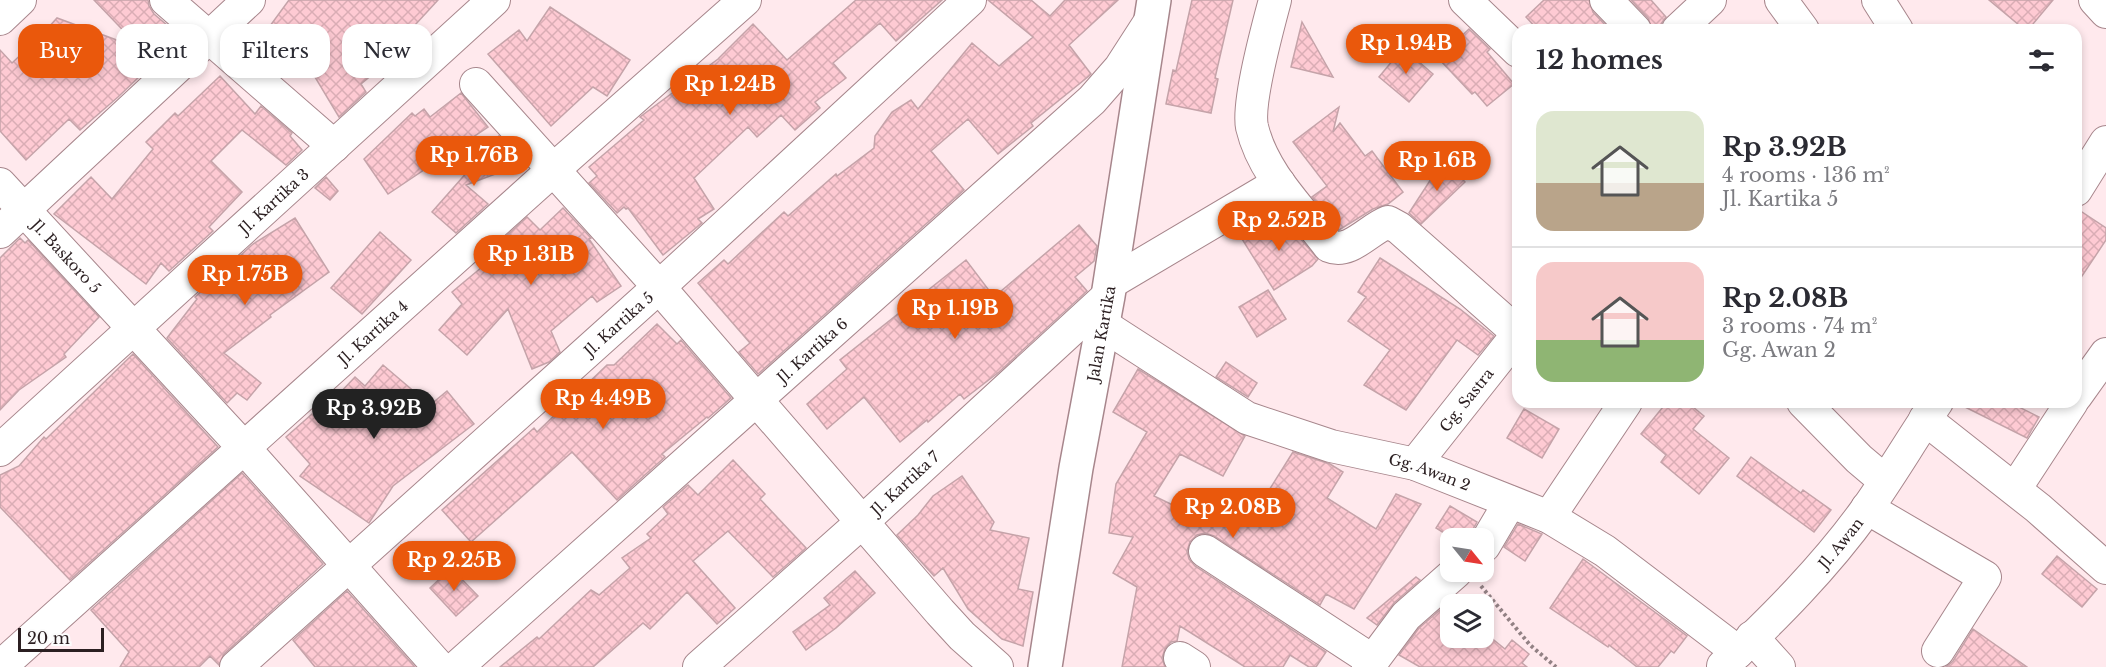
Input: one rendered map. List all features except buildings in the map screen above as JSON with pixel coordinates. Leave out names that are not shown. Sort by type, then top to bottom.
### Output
[{"type":"street","points":[[0,19],[20,0]]},
{"type":"street","points":[[166,0],[334,146]]},
{"type":"street","points":[[0,232],[249,0]]},
{"type":"street","name":"Jl. Kartika 3","points":[[0,450],[494,0]]},
{"type":"street","name":"Jl. Kartika 4","points":[[0,667],[746,0]]},
{"type":"street","points":[[1275,0],[1253,101],[1252,125],[1260,148],[1279,183],[1329,246],[1336,249],[1347,247],[1388,222],[1399,228],[1512,328]]},
{"type":"street","points":[[1465,0],[1512,45]]},
{"type":"street","points":[[1606,0],[1629,24]]},
{"type":"street","points":[[1684,24],[1710,0]]},
{"type":"street","points":[[1781,0],[1799,24]]},
{"type":"street","points":[[1878,0],[1893,24]]},
{"type":"street","points":[[2095,0],[2106,12]]},
{"type":"street","name":"Jl. Kartika 5","points":[[236,667],[658,287],[963,2]]},
{"type":"street","name":"Jalan Kartika","points":[[1045,667],[1076,468],[1107,301],[1152,10]]},
{"type":"street","name":"Jl. Kartika 6","points":[[457,667],[1098,94],[1128,57],[1152,10]]},
{"type":"street","points":[[476,84],[658,287],[861,523],[962,636],[997,667]]},
{"type":"street","points":[[2082,175],[2092,150]]},
{"type":"street","name":"Jl. Kartika 7","points":[[699,667],[1107,301],[1279,183]]},
{"type":"street","name":"Jl. Baskoro 5","points":[[0,184],[245,449],[439,667]]},
{"type":"street","name":"Gg. Awan 2","points":[[1107,301],[1247,418],[1331,446],[1415,464],[1549,517],[1605,551],[1737,652],[1779,667]]},
{"type":"street","name":"Gg. Sastra","points":[[1415,464],[1512,341]]},
{"type":"street","points":[[2082,388],[2106,354]]},
{"type":"street","points":[[1549,517],[1622,408]]},
{"type":"street","points":[[1809,408],[1859,459],[1885,481]]},
{"type":"street","points":[[2015,489],[2068,408]]},
{"type":"street","points":[[1931,411],[2015,489],[2106,568]]},
{"type":"street","name":"Jl. Awan","points":[[1737,652],[1814,573],[1867,508],[1931,411]]},
{"type":"street","points":[[1494,529],[1510,502]]},
{"type":"street","points":[[1867,508],[1985,577],[1938,651]]},
{"type":"street","points":[[1205,551],[1370,664],[1406,616],[1457,582]]},
{"type":"path","points":[[1472,582],[1530,645],[1556,667]]}]
